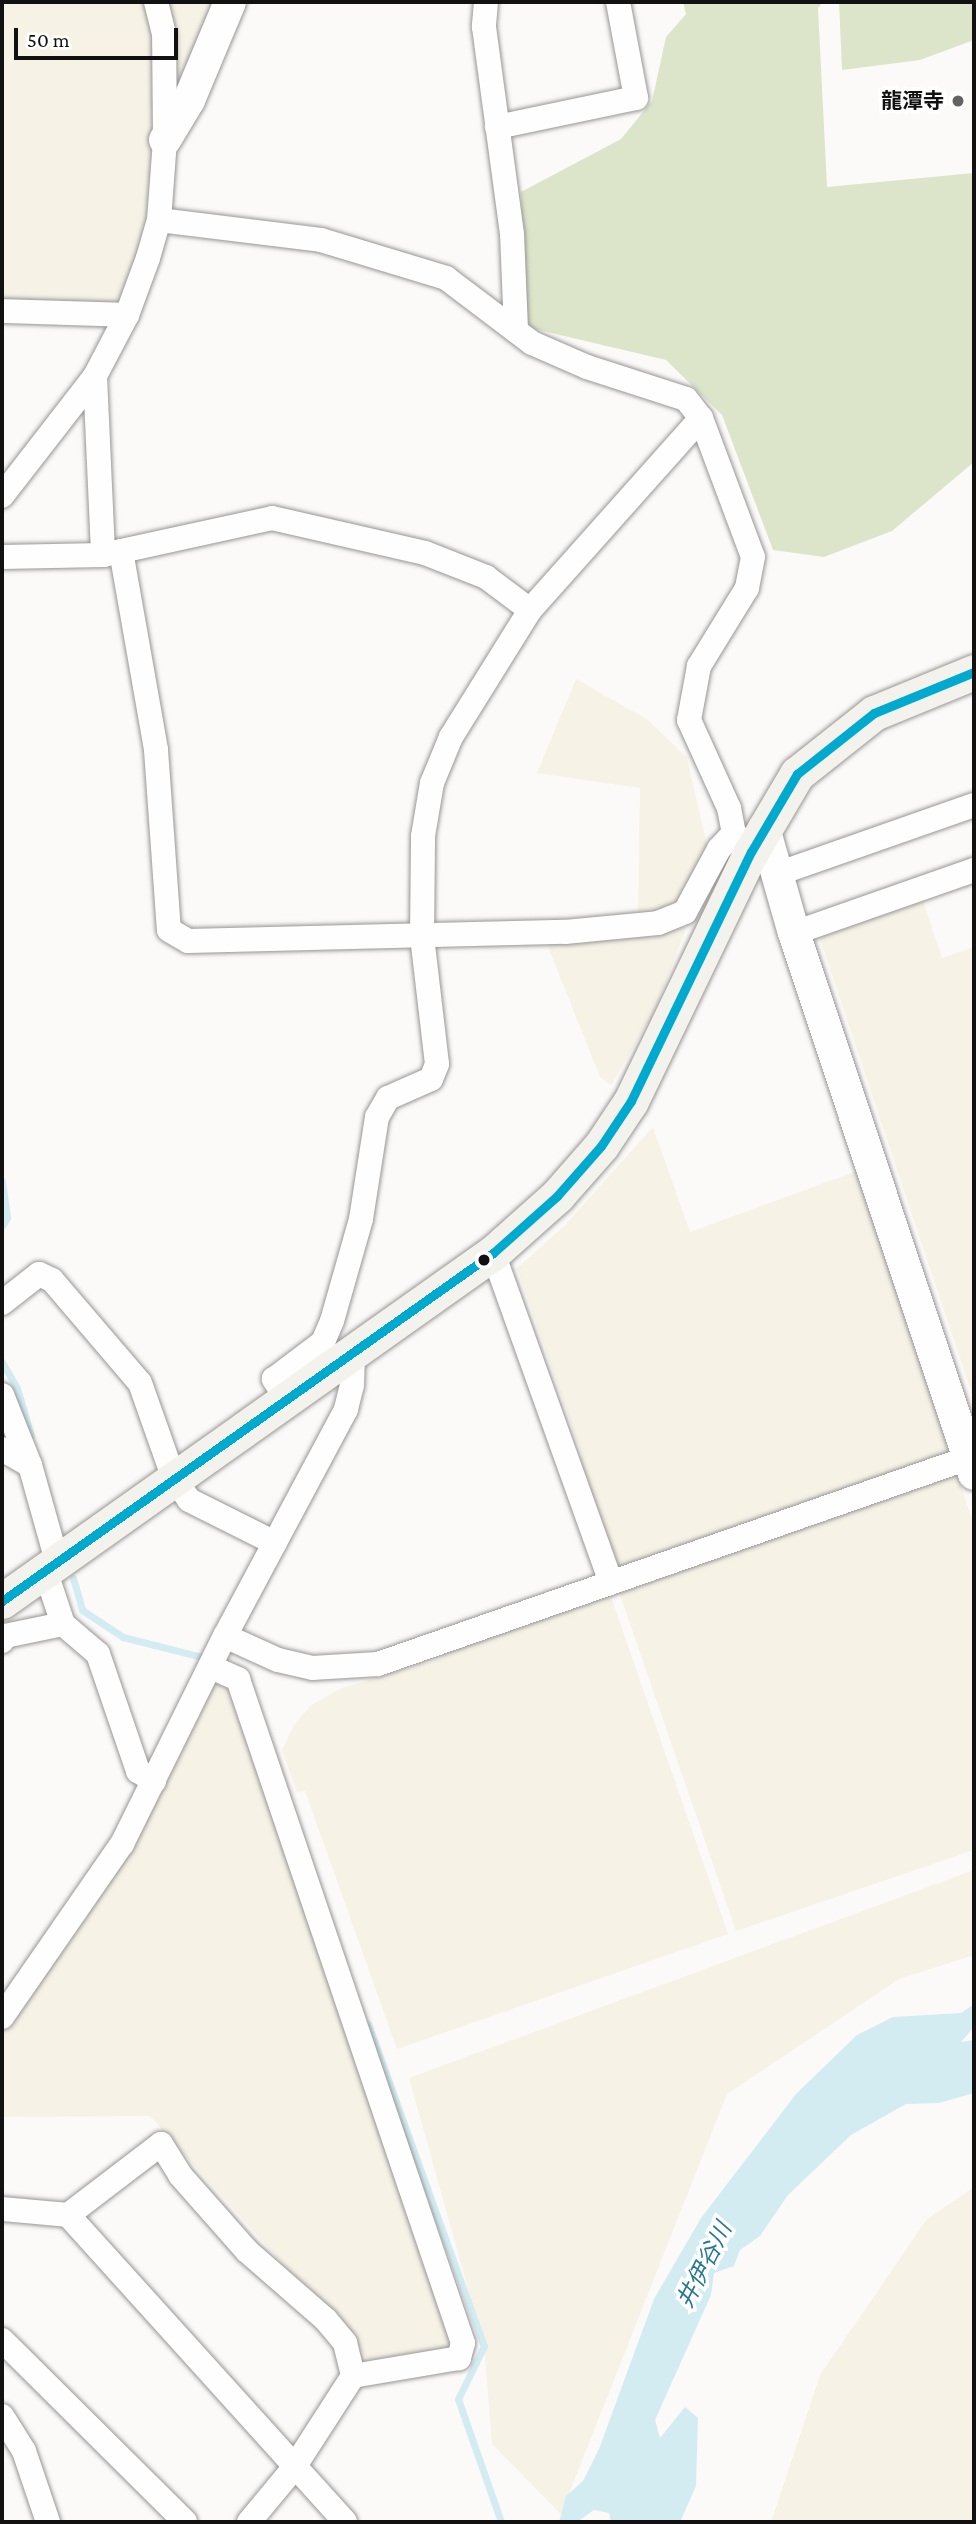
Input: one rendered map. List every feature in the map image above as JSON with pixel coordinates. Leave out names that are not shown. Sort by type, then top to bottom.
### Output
[{"type":"main road","points":[[2,1601],[493,1253],[575,1176],[631,1101],[757,847],[797,774],[874,713],[974,672]]},
{"type":"street","points":[[2,496],[95,376],[127,315],[159,220],[165,140],[164,34],[156,2]]},
{"type":"street","points":[[165,140],[189,100],[230,2]]},
{"type":"street","points":[[486,2],[484,27],[512,234],[516,331]]},
{"type":"street","points":[[497,127],[636,97],[618,2]]},
{"type":"street","points":[[159,220],[321,240],[446,278],[516,331],[587,367],[686,399],[701,418],[753,557],[747,588],[699,666],[689,720],[729,808],[757,847],[794,933],[972,1463],[378,1664],[312,1668],[278,1660],[225,1636]]},
{"type":"street","points":[[2,312],[127,315]]},
{"type":"street","points":[[95,376],[112,553],[156,750],[169,930],[188,941],[422,937],[658,923],[685,912],[719,849],[757,847],[974,805]]},
{"type":"street","points":[[287,1400],[274,1379],[323,1342],[332,1321],[361,1219],[377,1116],[388,1098],[431,1079],[437,1064],[422,937],[424,836],[432,783],[452,737],[530,610],[701,418]]},
{"type":"street","points":[[2,557],[112,553],[272,518],[425,553],[486,577],[530,610]]},
{"type":"street","points":[[794,933],[974,870]]},
{"type":"street","points":[[493,1253],[611,1583]]},
{"type":"street","points":[[2,1303],[39,1274],[52,1280],[140,1382],[174,1479],[189,1500],[275,1543]]},
{"type":"street","points":[[2,2017],[122,1844],[225,1636],[346,1409],[352,1385],[353,1352]]},
{"type":"street","points":[[2,1395],[30,1465],[63,1624],[98,1654],[138,1771],[153,1781]]},
{"type":"street","points":[[2,1449],[30,1465]]},
{"type":"street","points":[[2,1642],[5,1636],[63,1624]]},
{"type":"street","points":[[211,1667],[238,1679],[463,2343],[459,2358],[353,2376]]},
{"type":"street","points":[[2,2209],[68,2215],[160,2144],[180,2175],[247,2251],[326,2320],[345,2343],[353,2376],[293,2469],[249,2522]]},
{"type":"street","points":[[68,2215],[293,2469],[345,2522]]},
{"type":"street","points":[[2,2340],[185,2522]]},
{"type":"street","points":[[2,2416],[24,2451],[48,2522]]},
{"type":"shaded area","points":[[2,2],[211,2],[159,220],[127,315],[2,311]]},
{"type":"shaded area","points":[[576,679],[648,720],[687,758],[707,846],[686,897],[664,912],[638,915],[640,788],[537,773]]},
{"type":"shaded area","points":[[921,895],[942,958],[974,947],[974,1400],[817,930]]},
{"type":"shaded area","points":[[686,928],[655,1011],[611,1085],[600,1077],[547,944]]},
{"type":"shaded area","points":[[653,1127],[690,1232],[857,1171],[952,1454],[614,1572],[578,1464],[582,1455],[517,1268],[565,1225]]},
{"type":"shaded area","points":[[956,1471],[974,1525],[974,1850],[736,1931],[618,1589]]},
{"type":"shaded area","points":[[609,1591],[728,1934],[397,2049],[305,1791],[297,1792],[282,1750],[294,1725],[311,1705],[342,1688],[443,1658],[443,1651]]},
{"type":"shaded area","points":[[211,1667],[244,1698],[456,2322],[452,2349],[369,2360],[150,2116],[2,2117],[2,2022],[98,1880]]},
{"type":"shaded area","points":[[974,1870],[974,1955],[899,1979],[727,2094],[561,2514],[492,2444],[484,2346],[409,2078]]},
{"type":"shaded area","points":[[974,2187],[974,2522],[771,2522],[820,2375],[927,2219]]},
{"type":"green space","points":[[683,2],[823,2],[818,8],[827,187],[974,173],[974,462],[892,531],[824,557],[773,550],[722,415],[666,360],[526,327],[521,192],[621,139],[652,101],[666,37],[686,14]]},
{"type":"green space","points":[[839,2],[974,2],[974,40],[920,60],[842,70]]},
{"type":"water","name":"井伊谷川","points":[[974,2004],[974,2027],[961,2042],[974,2040],[974,2093],[939,2103],[906,2104],[851,2135],[788,2195],[760,2236],[740,2250],[734,2266],[714,2273],[711,2295],[655,2420],[660,2438],[685,2407],[698,2418],[696,2486],[680,2522],[611,2522],[609,2513],[594,2510],[577,2522],[559,2522],[566,2496],[583,2481],[599,2449],[654,2299],[701,2218],[796,2094],[857,2035],[893,2017],[961,2013]]},
{"type":"waterway","points":[[2,1181],[7,1218],[2,1226]]},
{"type":"waterway","points":[[2,1362],[17,1388],[31,1436]]},
{"type":"waterway","points":[[73,1578],[82,1610],[123,1637],[209,1659]]},
{"type":"waterway","points":[[368,2024],[484,2346],[458,2399],[501,2522]]},
{"type":"transit line","points":[[2,1601],[493,1253],[557,1196],[601,1146],[631,1101],[751,852],[797,774],[874,713],[974,672]]},
{"type":"place","name":"龍潭寺","points":[[958,101]]}]
